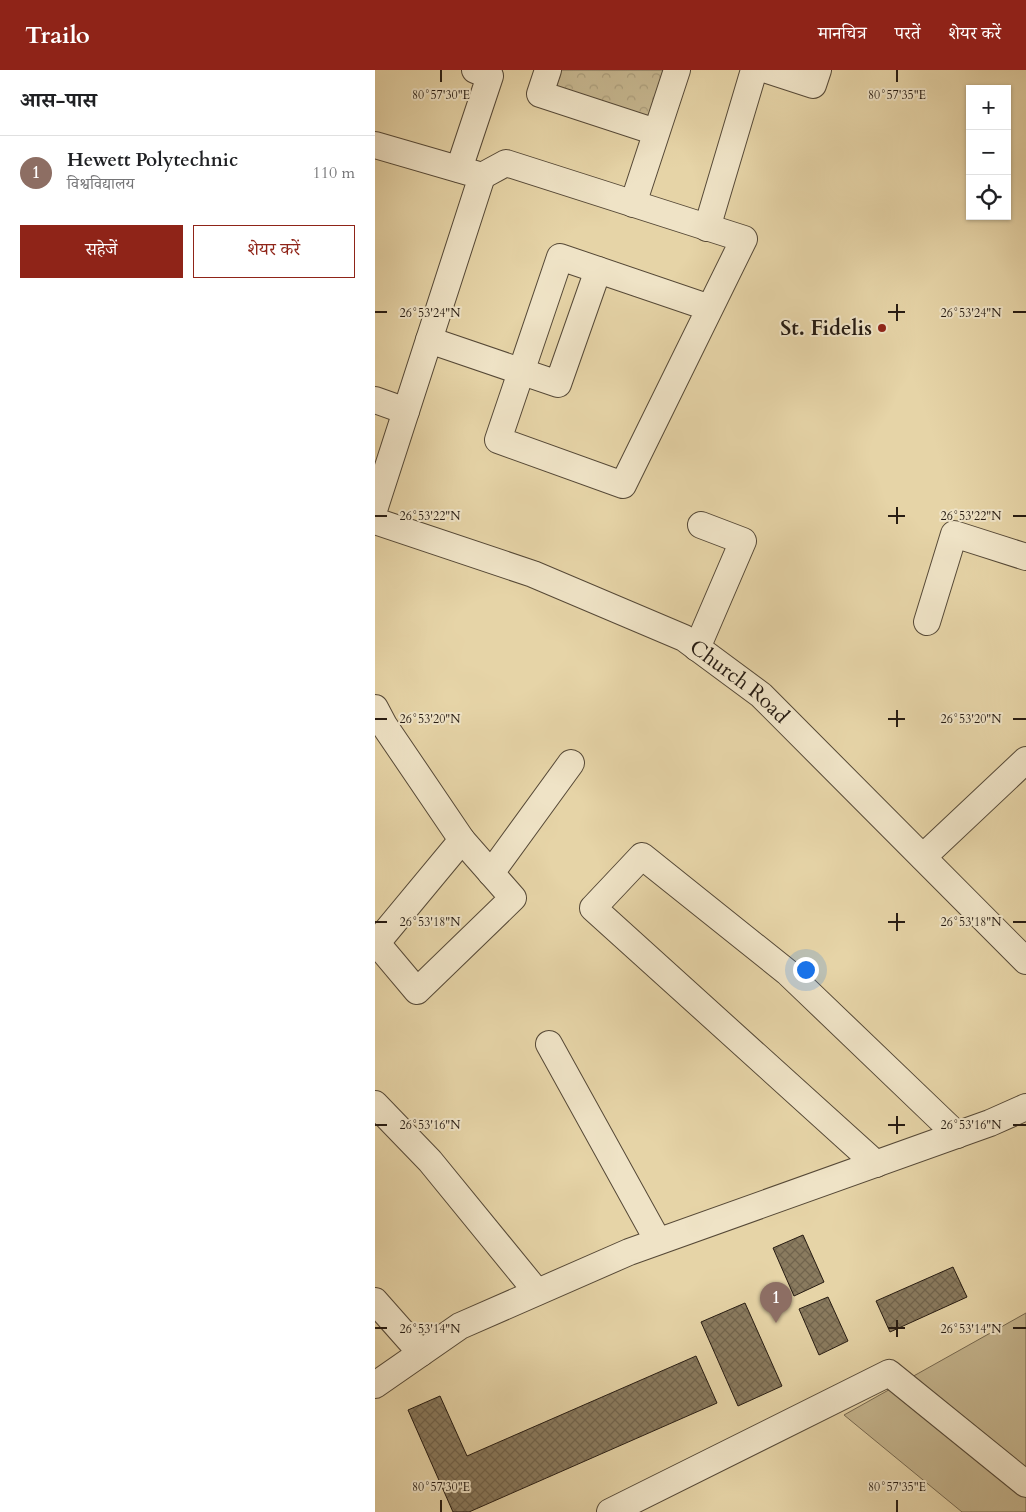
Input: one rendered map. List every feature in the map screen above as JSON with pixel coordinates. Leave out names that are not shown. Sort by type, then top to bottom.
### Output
[{"type":"street","points":[[375,507],[429,340],[471,172],[490,76],[475,70]]},
{"type":"street","points":[[548,70],[540,94],[657,132]]},
{"type":"street","points":[[633,204],[677,70]]},
{"type":"street","points":[[707,228],[754,70]]},
{"type":"street","points":[[767,70],[813,85],[818,70]]},
{"type":"street","points":[[375,145],[471,172],[506,163],[744,239],[623,485],[498,440],[560,257],[710,308]]},
{"type":"street","points":[[429,340],[558,384],[598,270]]},
{"type":"street","points":[[375,400],[406,411]]},
{"type":"street","name":"Church Road","points":[[375,521],[533,574],[684,638],[761,694],[1026,961]]},
{"type":"street","points":[[697,648],[743,541],[701,525]]},
{"type":"street","points":[[927,622],[953,534],[1026,557]]},
{"type":"street","points":[[375,708],[462,840],[513,898],[417,991],[375,943],[462,840]]},
{"type":"street","points":[[923,857],[1026,760]]},
{"type":"street","points":[[491,873],[571,763]]},
{"type":"street","points":[[876,1164],[593,908],[642,856],[787,972],[957,1135]]},
{"type":"street","points":[[549,1044],[658,1241]]},
{"type":"street","points":[[375,1104],[429,1161],[537,1292]]},
{"type":"street","points":[[375,1385],[460,1326],[537,1292],[658,1241],[957,1135],[1026,1107]]},
{"type":"street","points":[[375,1301],[421,1353]]},
{"type":"street","points":[[610,1512],[889,1373],[1026,1484]]},
{"type":"green space","points":[[556,70],[670,70],[653,121],[550,86]]},
{"type":"green space","points":[[1026,1313],[1026,1512],[962,1512],[844,1415]]},
{"type":"building","points":[[803,1235],[824,1282],[794,1296],[773,1248]]},
{"type":"building","points":[[953,1267],[967,1297],[890,1332],[876,1301]]},
{"type":"building","points":[[828,1297],[848,1341],[819,1355],[799,1309]]},
{"type":"building","points":[[745,1303],[782,1386],[738,1406],[701,1322]]},
{"type":"building","points":[[696,1356],[717,1403],[469,1512],[453,1512],[408,1410],[440,1396],[467,1456]]},
{"type":"place","name":"St. Fidelis","points":[[882,328]]},
{"type":"place","name":"Hewett Polytechnic","points":[[776,1323]]}]
